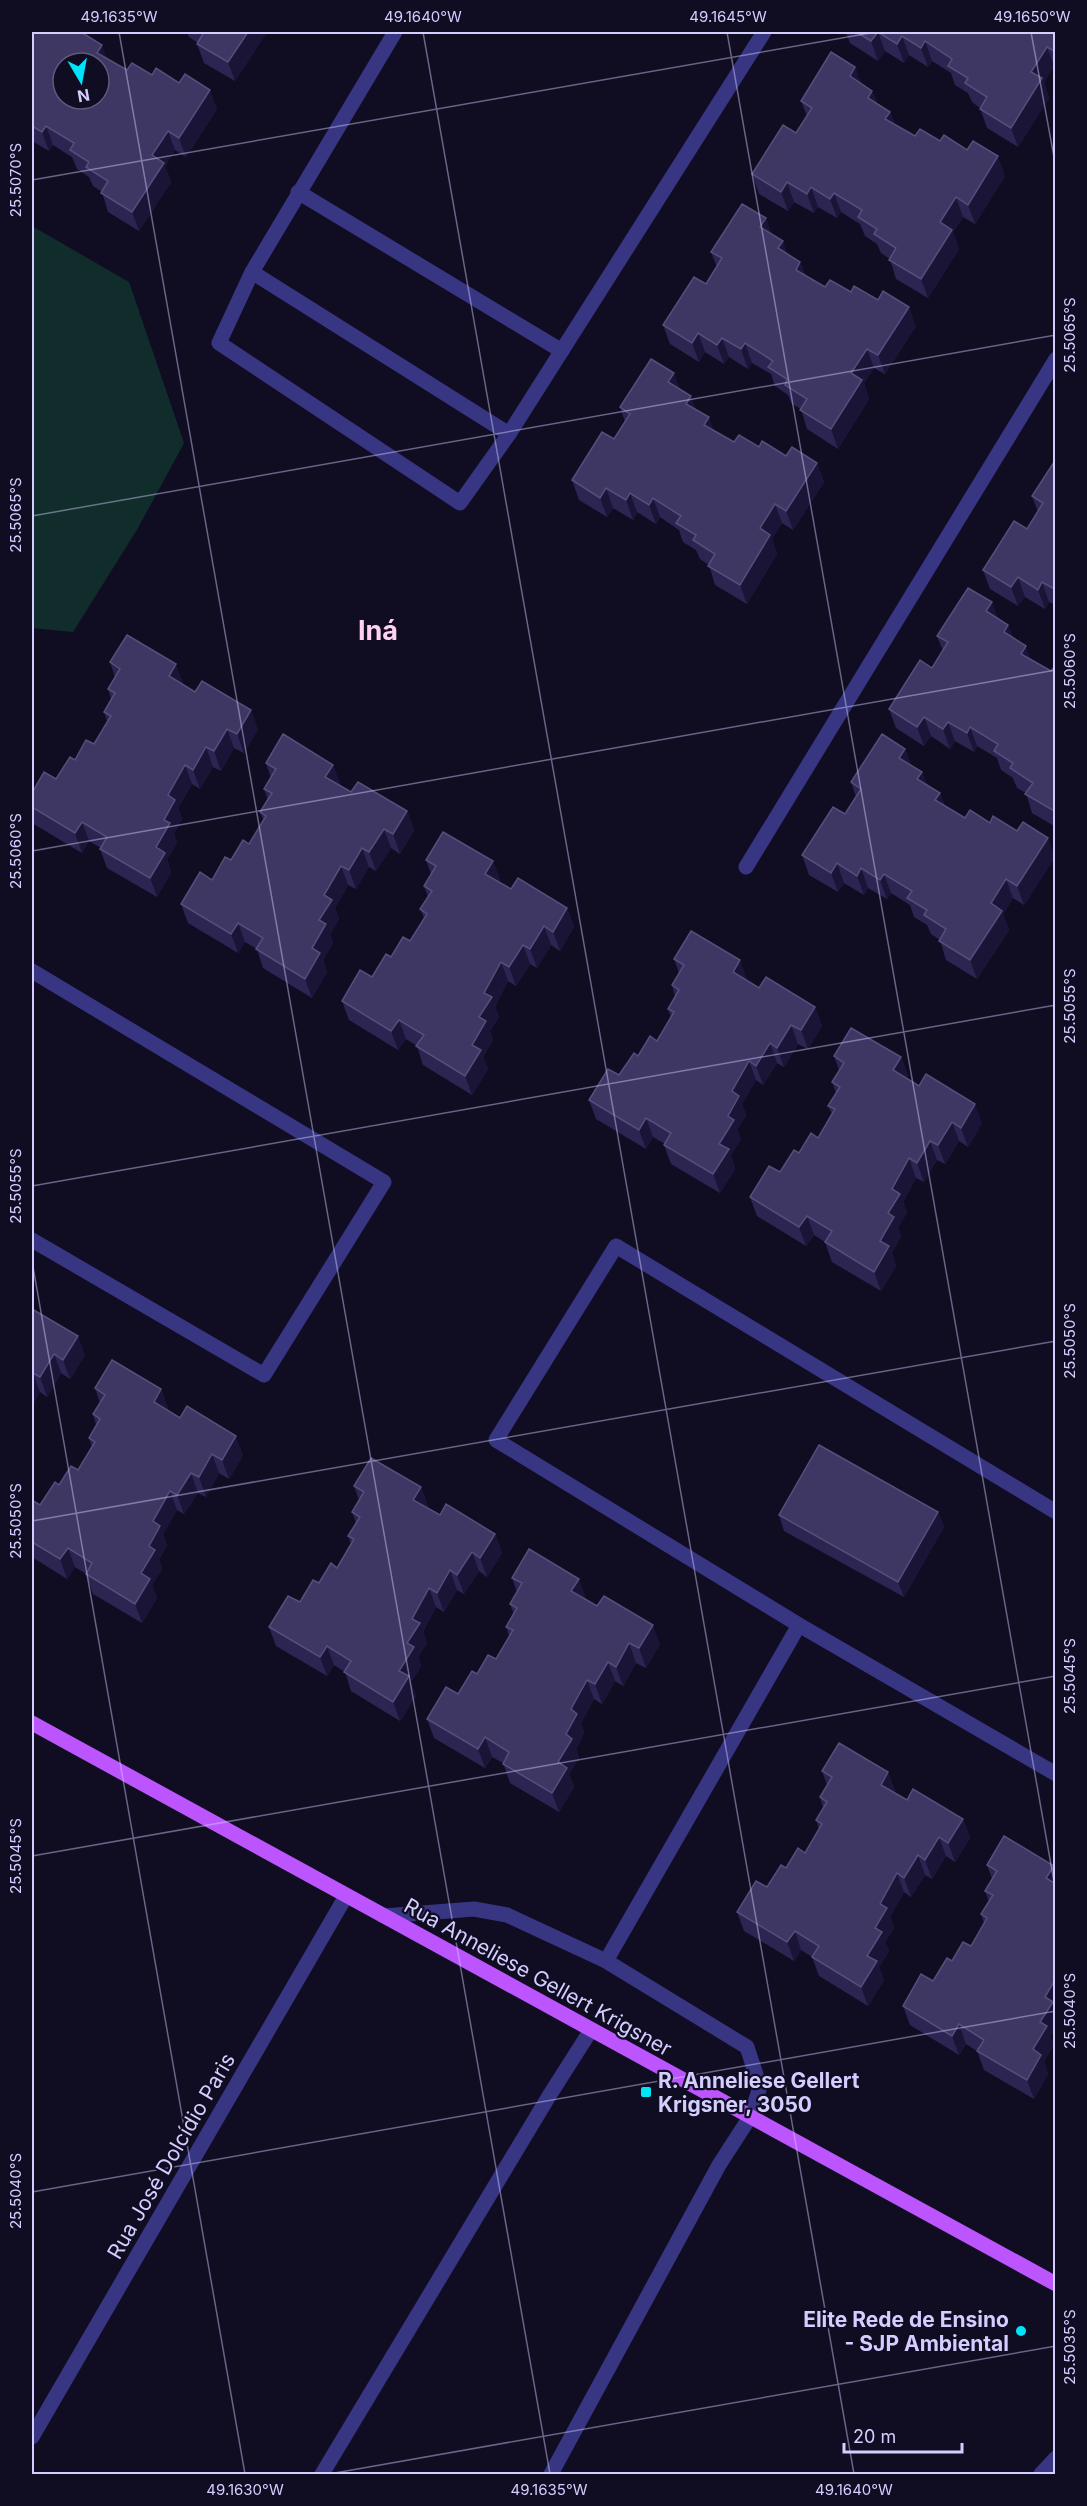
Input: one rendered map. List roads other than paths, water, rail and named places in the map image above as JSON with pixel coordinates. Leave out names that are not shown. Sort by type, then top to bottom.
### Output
[{"type":"main road","name":"Rua Anneliese Gellert Krigsner","points":[[32,1723],[1056,2284]]},
{"type":"street","points":[[395,32],[252,272],[219,343],[460,503],[509,434],[764,32]]},
{"type":"street","points":[[298,192],[562,351]]},
{"type":"street","points":[[252,272],[509,434]]},
{"type":"street","points":[[746,867],[1056,359]]},
{"type":"street","points":[[32,971],[384,1182],[264,1375],[32,1240]]},
{"type":"street","points":[[1056,1512],[616,1246],[496,1440],[799,1625],[1056,1774]]},
{"type":"street","points":[[606,1961],[799,1625]]},
{"type":"street","name":"Rua José Dolcídio Paris","points":[[32,2437],[346,1896]]},
{"type":"street","points":[[384,1916],[474,1909],[507,1915],[606,1961],[747,2047],[760,2087],[750,2117],[719,2165],[551,2475]]},
{"type":"street","points":[[322,2475],[549,2096],[591,2030]]},
{"type":"street","points":[[1041,2475],[1056,2458]]},
{"type":"place","name":"R. Anneliese Gellert Krigsner, 3050","points":[[646,2092]]},
{"type":"place","name":"Elite Rede de Ensino - SJP Ambiental","points":[[1021,2331]]},
{"type":"district","name":"Iná","points":[[378,630]]}]
